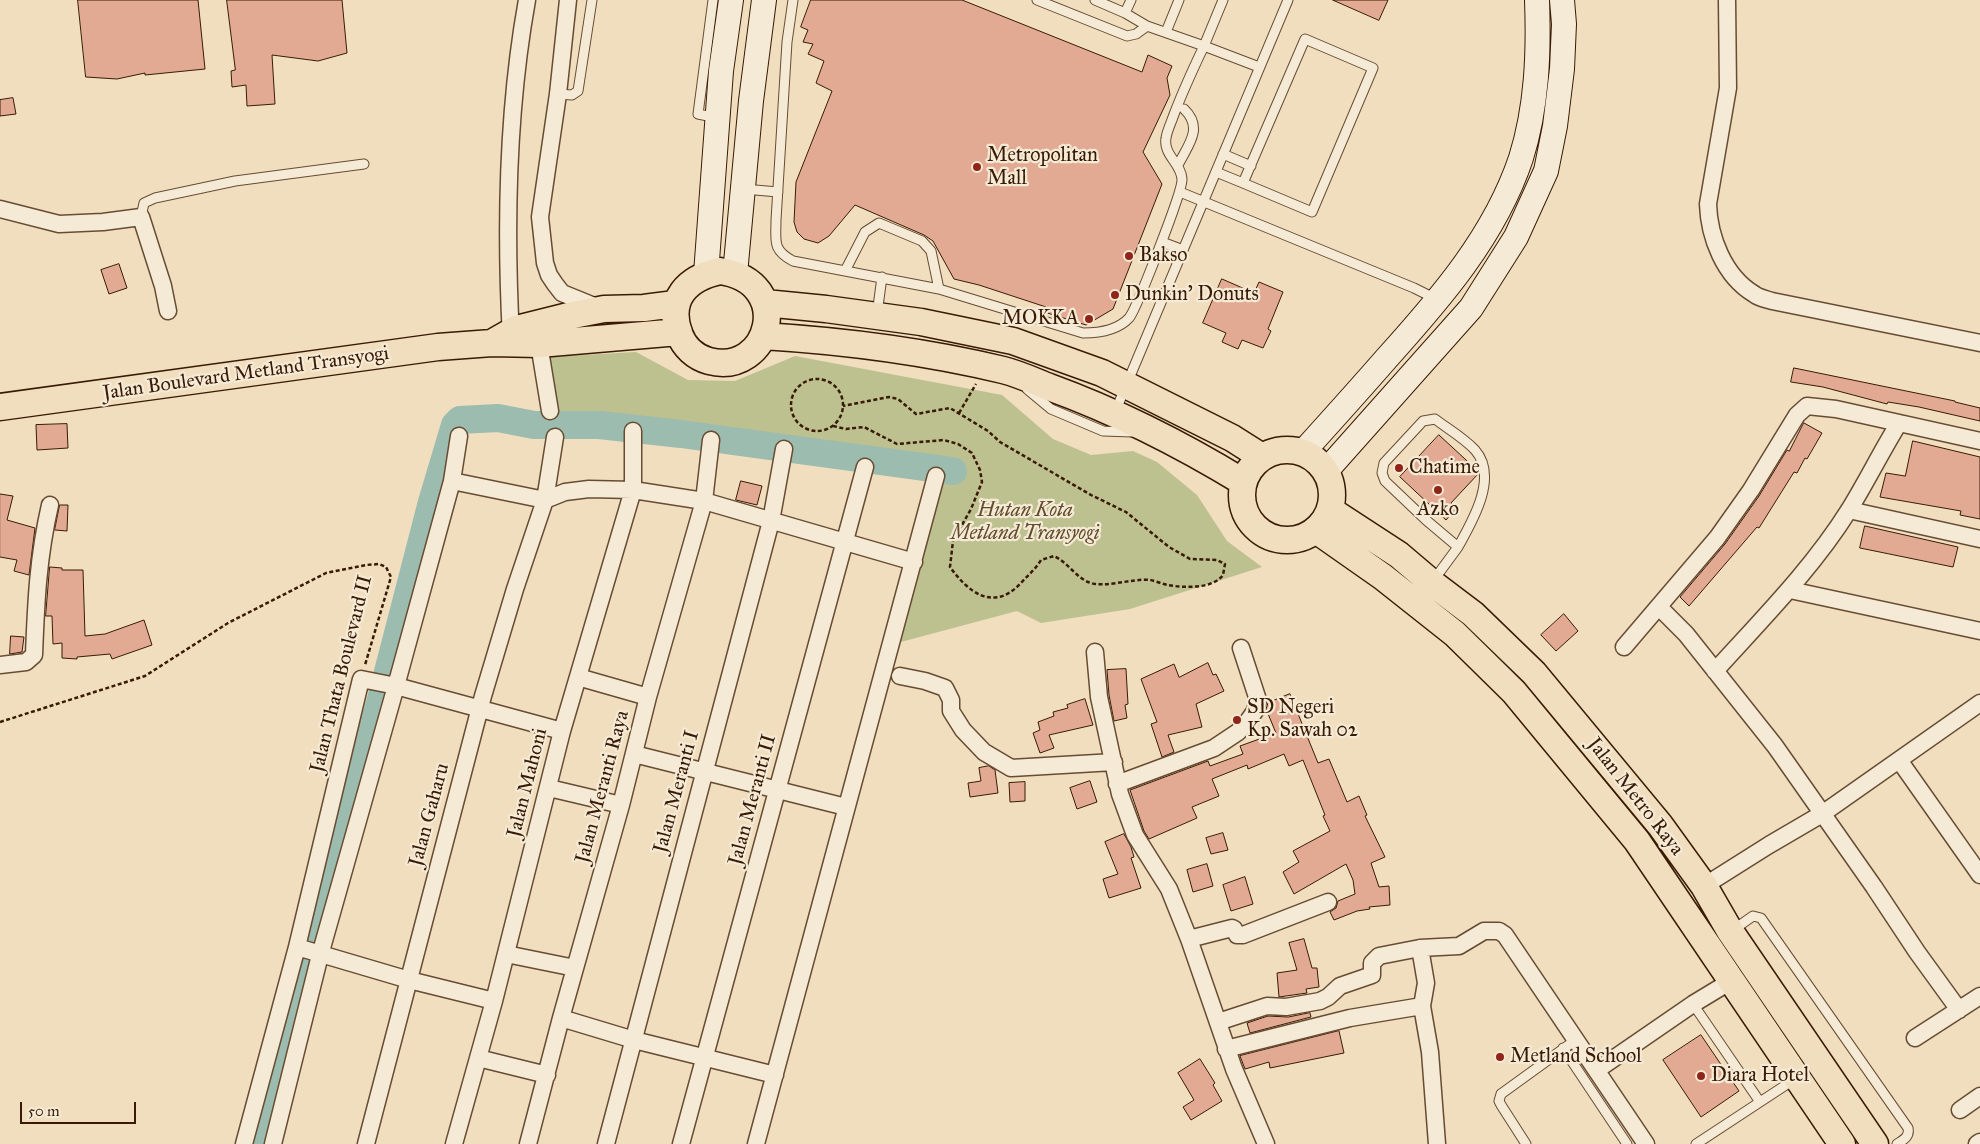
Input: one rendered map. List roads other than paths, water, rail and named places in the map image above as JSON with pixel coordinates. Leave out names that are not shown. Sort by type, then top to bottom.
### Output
[{"type":"main road","points":[[720,272],[735,274],[748,280],[758,290],[765,303],[766,325],[763,336],[756,348],[744,357],[731,362],[717,363],[703,359],[691,352],[682,341],[678,332],[675,320],[675,304],[693,281],[706,274],[720,272]]},
{"type":"main road","points":[[765,303],[921,322],[1014,340],[1102,373],[1232,438],[1262,457]]},
{"type":"main road","points":[[505,339],[604,309],[644,308],[675,304]]},
{"type":"main road","points":[[505,339],[539,344],[678,332]]},
{"type":"main road","points":[[763,336],[823,340],[916,352],[995,368],[1091,402],[1216,466],[1243,482]]},
{"type":"main road","name":"Jalan Boulevard Metland Transyogi","points":[[0,407],[505,339]]},
{"type":"main road","points":[[1275,451],[1303,452],[1316,460],[1326,471],[1332,490],[1323,520],[1302,538],[1285,541],[1269,537],[1257,530],[1248,520],[1243,508],[1241,495],[1243,482],[1250,468],[1262,457],[1275,451]]},
{"type":"main road","name":"Jalan Metro Raya","points":[[1323,520],[1399,555],[1473,614],[1534,673],[1660,825],[1704,886],[1730,931],[1875,1144]]},
{"type":"main road","name":"Jalan Metro Raya","points":[[1323,520],[1383,577],[1455,634],[1514,692],[1637,841],[1842,1144]]},
{"type":"street","points":[[505,339],[509,154],[521,34],[527,0]]},
{"type":"street","points":[[568,0],[558,94],[540,217],[545,263],[549,275],[562,293],[604,309]]},
{"type":"street","points":[[706,274],[721,71],[731,0]]},
{"type":"street","points":[[735,274],[751,101],[764,0]]},
{"type":"street","points":[[1303,452],[1439,300],[1494,219],[1521,158],[1535,96],[1538,30],[1537,0]]},
{"type":"street","points":[[1326,471],[1471,308],[1516,237],[1546,171],[1556,126],[1562,69],[1564,24],[1562,0]]},
{"type":"street","points":[[1727,0],[1728,88],[1708,204],[1708,218],[1716,248],[1740,284],[1756,296],[1772,301],[1980,343]]},
{"type":"street","points":[[0,209],[59,224],[103,222],[141,217],[161,279],[168,311]]},
{"type":"street","points":[[539,344],[550,411]]},
{"type":"street","points":[[1624,647],[1717,538],[1751,490],[1802,410],[1807,406],[1821,406],[1980,441]]},
{"type":"street","points":[[1715,671],[1790,590],[1849,510],[1899,423]]},
{"type":"street","name":"Jalan Mahoni","points":[[454,1144],[494,1000],[562,731],[633,490],[633,431]]},
{"type":"street","name":"Jalan Thata Boulevard II","points":[[244,1144],[308,951],[380,682],[452,481],[459,436]]},
{"type":"street","name":"Jalan Gaharu","points":[[366,1144],[480,710],[515,589],[545,500],[555,437]]},
{"type":"street","name":"Jalan Meranti Raya","points":[[528,1144],[561,1018],[621,805],[648,697],[704,501],[711,440]]},
{"type":"street","name":"Jalan Meranti I","points":[[606,1144],[771,521],[784,449]]},
{"type":"street","name":"Jalan Meranti II","points":[[681,1144],[865,467]]},
{"type":"street","points":[[756,1144],[936,476]]},
{"type":"street","points":[[452,481],[545,500],[565,492],[633,490],[704,501],[914,562]]},
{"type":"street","points":[[0,665],[26,662],[34,655],[36,583],[41,542],[50,505]]},
{"type":"street","points":[[1849,510],[1980,539]]},
{"type":"street","points":[[1790,590],[1980,631]]},
{"type":"street","points":[[1659,607],[1686,634],[1776,746],[1959,1010]]},
{"type":"street","points":[[1117,784],[1214,748],[1238,732],[1255,711],[1258,700],[1241,648]]},
{"type":"street","points":[[1095,652],[1099,697],[1114,762],[1117,784],[1134,836],[1169,889],[1189,939],[1244,1097],[1266,1144]]},
{"type":"street","points":[[900,676],[925,681],[945,688],[951,700],[951,711],[963,730],[984,752],[1011,768],[1114,762]]},
{"type":"street","points":[[578,677],[648,697]]},
{"type":"street","points":[[380,682],[562,731]]},
{"type":"street","name":"Jalan Thata Boulevard II","points":[[273,1144],[308,951],[380,682]]},
{"type":"street","points":[[1704,886],[1822,814],[1978,708]]},
{"type":"street","points":[[634,754],[846,807]]},
{"type":"street","points":[[1899,760],[1980,875]]},
{"type":"street","points":[[549,788],[621,805]]},
{"type":"street","points":[[1189,939],[1232,928],[1237,935],[1243,935],[1328,902]]},
{"type":"street","points":[[1218,1022],[1267,1006],[1286,1007],[1328,997],[1340,986],[1372,975],[1372,963],[1376,958],[1389,953],[1440,946],[1451,948],[1459,946],[1484,931],[1499,931],[1505,935],[1570,1044],[1597,1070],[1646,1144]]},
{"type":"street","points":[[1420,948],[1426,983],[1422,1006],[1430,1052],[1437,1144]]},
{"type":"street","points":[[308,951],[409,980],[494,1000]]},
{"type":"street","points":[[506,954],[575,968]]},
{"type":"street","points":[[1597,1070],[1731,981]]},
{"type":"street","points":[[1915,1038],[1980,996]]},
{"type":"street","points":[[1226,1049],[1350,1018],[1422,1006]]},
{"type":"street","points":[[561,1018],[634,1040],[775,1075]]},
{"type":"street","points":[[478,1058],[547,1075]]},
{"type":"street","points":[[1960,1110],[1980,1096]]},
{"type":"lane","points":[[558,94],[572,95],[578,91],[592,0]]},
{"type":"lane","points":[[713,0],[698,114],[718,118]]},
{"type":"lane","points":[[793,0],[787,42],[776,220],[776,247],[780,252],[793,261],[939,289],[1083,333],[1098,333],[1113,329],[1129,318],[1162,242],[1180,192],[1182,179],[1178,165],[1166,150],[1165,139],[1179,102],[1224,0]]},
{"type":"lane","points":[[1037,0],[1048,2],[1127,36],[1136,34],[1147,26]]},
{"type":"lane","points":[[1095,0],[1126,13],[1147,26],[1259,68]]},
{"type":"lane","points":[[1126,13],[1131,0]]},
{"type":"lane","points":[[1166,32],[1179,0]]},
{"type":"lane","points":[[1114,414],[1288,0]]},
{"type":"lane","points":[[1216,172],[1312,212],[1373,68],[1305,39],[1243,183]]},
{"type":"lane","points":[[1178,165],[1194,132],[1194,122],[1184,109]]},
{"type":"lane","points":[[1223,154],[1251,166]]},
{"type":"lane","points":[[141,217],[144,203],[155,198],[235,181],[364,164]]},
{"type":"lane","points":[[743,188],[778,192]]},
{"type":"lane","points":[[1180,192],[1439,300]]},
{"type":"lane","points":[[845,271],[865,232],[879,223],[922,241],[931,251],[939,289]]},
{"type":"lane","points":[[1162,242],[1183,250]]},
{"type":"lane","points":[[877,317],[882,277]]},
{"type":"lane","points":[[995,368],[1052,409],[1103,431],[1150,432]]},
{"type":"lane","points":[[1432,583],[1458,547],[1473,517],[1486,483],[1482,459],[1475,450],[1435,419],[1423,420],[1384,463],[1382,473],[1385,480],[1426,520],[1458,547]]},
{"type":"lane","points":[[1730,931],[1754,916],[1761,918],[1908,1128],[1909,1133],[1897,1144]]},
{"type":"lane","points":[[1694,1004],[1760,1102]]},
{"type":"lane","points":[[1526,1144],[1501,1105],[1499,1101],[1501,1094],[1570,1044],[1627,1144]]},
{"type":"lane","points":[[1696,1144],[1797,1077]]},
{"type":"waterway","points":[[260,1144],[306,963],[381,699],[432,502],[455,425],[460,420],[498,418],[534,425],[599,425],[681,434],[953,471]]},
{"type":"place","name":"Metropolitan Mall","points":[[977,167]]},
{"type":"place","name":"Bakso","points":[[1129,256]]},
{"type":"place","name":"Dunkin' Donuts","points":[[1115,295]]},
{"type":"place","name":"MOKKA","points":[[1089,319]]},
{"type":"place","name":"Chatime","points":[[1399,468]]},
{"type":"place","name":"Azko","points":[[1438,490]]},
{"type":"place","name":"SD Negeri Kp. Sawah 02","points":[[1237,720]]},
{"type":"place","name":"Metland School","points":[[1500,1057]]},
{"type":"place","name":"Diara Hotel","points":[[1701,1076]]},
{"type":"park label","name":"Hutan Kota Metland Transyogi","points":[[1025,522]]}]
